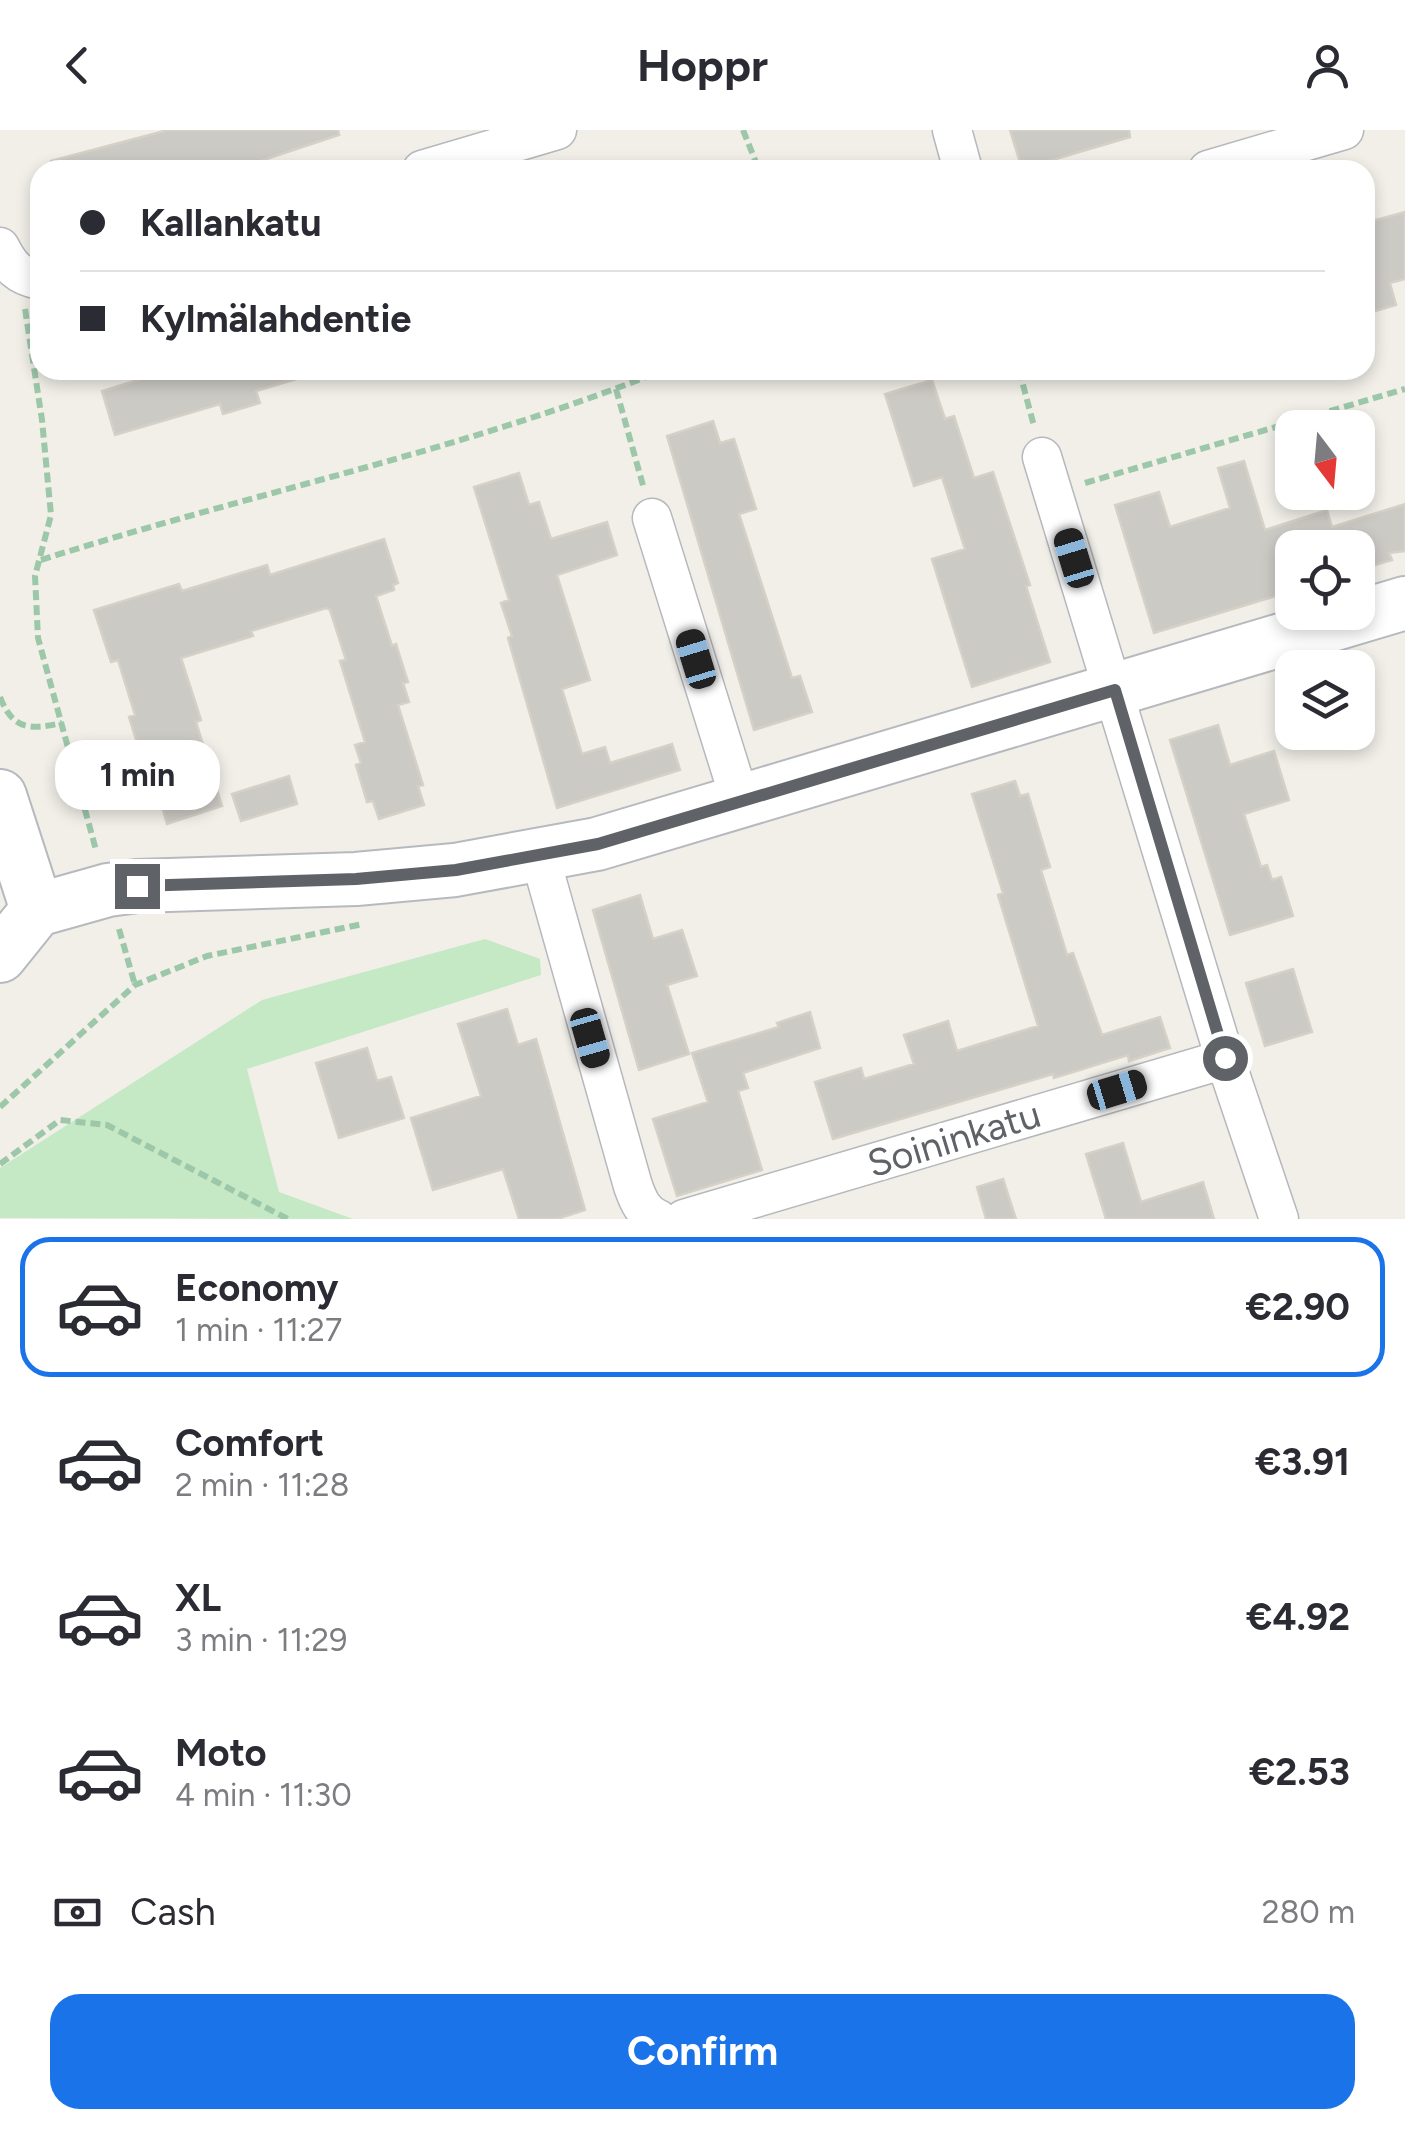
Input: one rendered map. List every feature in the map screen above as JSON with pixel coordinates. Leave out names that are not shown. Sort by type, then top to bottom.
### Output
[{"type":"street","points":[[437,160],[462,143],[557,130]]},
{"type":"street","points":[[952,130],[960,160]]},
{"type":"street","points":[[1242,160],[1344,130]]},
{"type":"street","points":[[0,246],[9,264],[30,277]]},
{"type":"street","points":[[1048,474],[1225,1058],[1280,1219]]},
{"type":"street","points":[[652,518],[740,800]]},
{"type":"street","points":[[0,956],[37,910],[108,890],[356,879],[456,870],[598,844],[1405,603]]},
{"type":"street","points":[[0,796],[37,910]]},
{"type":"street","points":[[539,854],[632,1186],[638,1202],[658,1219]]},
{"type":"street","name":"Soininkatu","points":[[684,1219],[1225,1058]]},
{"type":"path","points":[[743,130],[755,160]]},
{"type":"path","points":[[30,294],[30,357]]},
{"type":"path","points":[[34,380],[51,515],[36,576],[38,638],[135,985]]},
{"type":"path","points":[[39,560],[428,449],[639,380]]},
{"type":"path","points":[[1022,380],[1048,474],[1405,389]]},
{"type":"path","points":[[616,389],[652,518]]},
{"type":"path","points":[[0,696],[7,714],[21,725],[38,728],[62,723]]},
{"type":"path","points":[[0,1164],[60,1120],[107,1125],[288,1219]]},
{"type":"green space","points":[[485,939],[540,959],[541,975],[247,1069],[279,1192],[353,1219],[0,1218],[0,1168],[262,1000]]},
{"type":"building","points":[[168,130],[338,130],[339,135],[263,160],[55,160]]},
{"type":"building","points":[[1010,130],[1129,130],[1130,137],[1052,160],[1019,160]]},
{"type":"building","points":[[1405,212],[1405,279],[1390,283],[1396,305],[1375,311],[1375,220]]},
{"type":"building","points":[[138,380],[293,380],[256,391],[260,403],[223,414],[220,404],[115,435],[102,391]]},
{"type":"building","points":[[932,380],[945,419],[954,416],[974,478],[993,472],[1050,662],[972,687],[932,559],[965,549],[942,477],[914,486],[885,394]]},
{"type":"building","points":[[713,421],[720,443],[734,439],[756,509],[739,514],[792,678],[800,676],[812,712],[754,730],[667,436]]},
{"type":"building","points":[[1244,461],[1265,530],[1327,510],[1332,527],[1405,504],[1405,551],[1389,553],[1392,560],[1375,565],[1375,530],[1275,530],[1275,596],[1154,633],[1115,505],[1159,492],[1170,527],[1230,508],[1218,468]]},
{"type":"building","points":[[519,473],[529,505],[539,502],[551,539],[607,522],[617,555],[557,575],[590,680],[562,689],[582,754],[605,747],[610,763],[672,744],[680,770],[557,808],[508,638],[512,636],[501,603],[509,600],[474,487]]},
{"type":"building","points":[[384,539],[398,583],[393,585],[394,590],[376,596],[408,682],[403,683],[409,702],[398,705],[423,785],[418,786],[424,805],[379,819],[373,801],[367,802],[356,765],[361,763],[355,745],[365,742],[340,661],[346,660],[330,610],[326,608],[181,658],[222,806],[167,824],[144,744],[138,746],[129,717],[135,715],[118,660],[111,662],[94,610],[179,584],[182,591],[267,565],[270,575]]},
{"type":"building","points":[[1218,725],[1230,765],[1274,751],[1289,800],[1244,814],[1261,867],[1267,865],[1272,880],[1281,877],[1293,916],[1230,935],[1170,740]]},
{"type":"building","points":[[289,776],[297,804],[241,821],[232,794]]},
{"type":"building","points":[[1015,781],[1020,796],[1028,794],[1050,867],[1041,870],[1067,955],[1073,953],[1102,1035],[1160,1017],[1170,1048],[1129,1061],[1128,1055],[1054,1078],[1053,1074],[833,1139],[815,1082],[861,1068],[864,1079],[914,1064],[904,1035],[948,1021],[957,1051],[1038,1026],[972,794]]},
{"type":"building","points":[[640,895],[653,939],[682,930],[697,976],[667,985],[689,1054],[639,1070],[593,910]]},
{"type":"building","points":[[1293,969],[1312,1032],[1265,1046],[1246,983]]},
{"type":"building","points":[[507,1009],[518,1045],[536,1039],[585,1210],[557,1219],[519,1219],[503,1169],[433,1190],[411,1118],[481,1096],[458,1024]]},
{"type":"building","points":[[810,1012],[820,1048],[743,1073],[748,1088],[738,1091],[762,1170],[677,1196],[653,1119],[708,1102],[692,1053],[779,1027],[777,1023]]},
{"type":"building","points":[[367,1048],[377,1081],[391,1077],[404,1118],[339,1138],[316,1063]]},
{"type":"building","points":[[1123,1143],[1141,1202],[1203,1182],[1214,1219],[1106,1219],[1086,1154]]},
{"type":"building","points":[[1003,1179],[1016,1219],[986,1219],[977,1187]]},
{"type":"route","points":[[137,886],[356,879],[456,870],[598,844],[1115,690],[1225,1058]]}]
